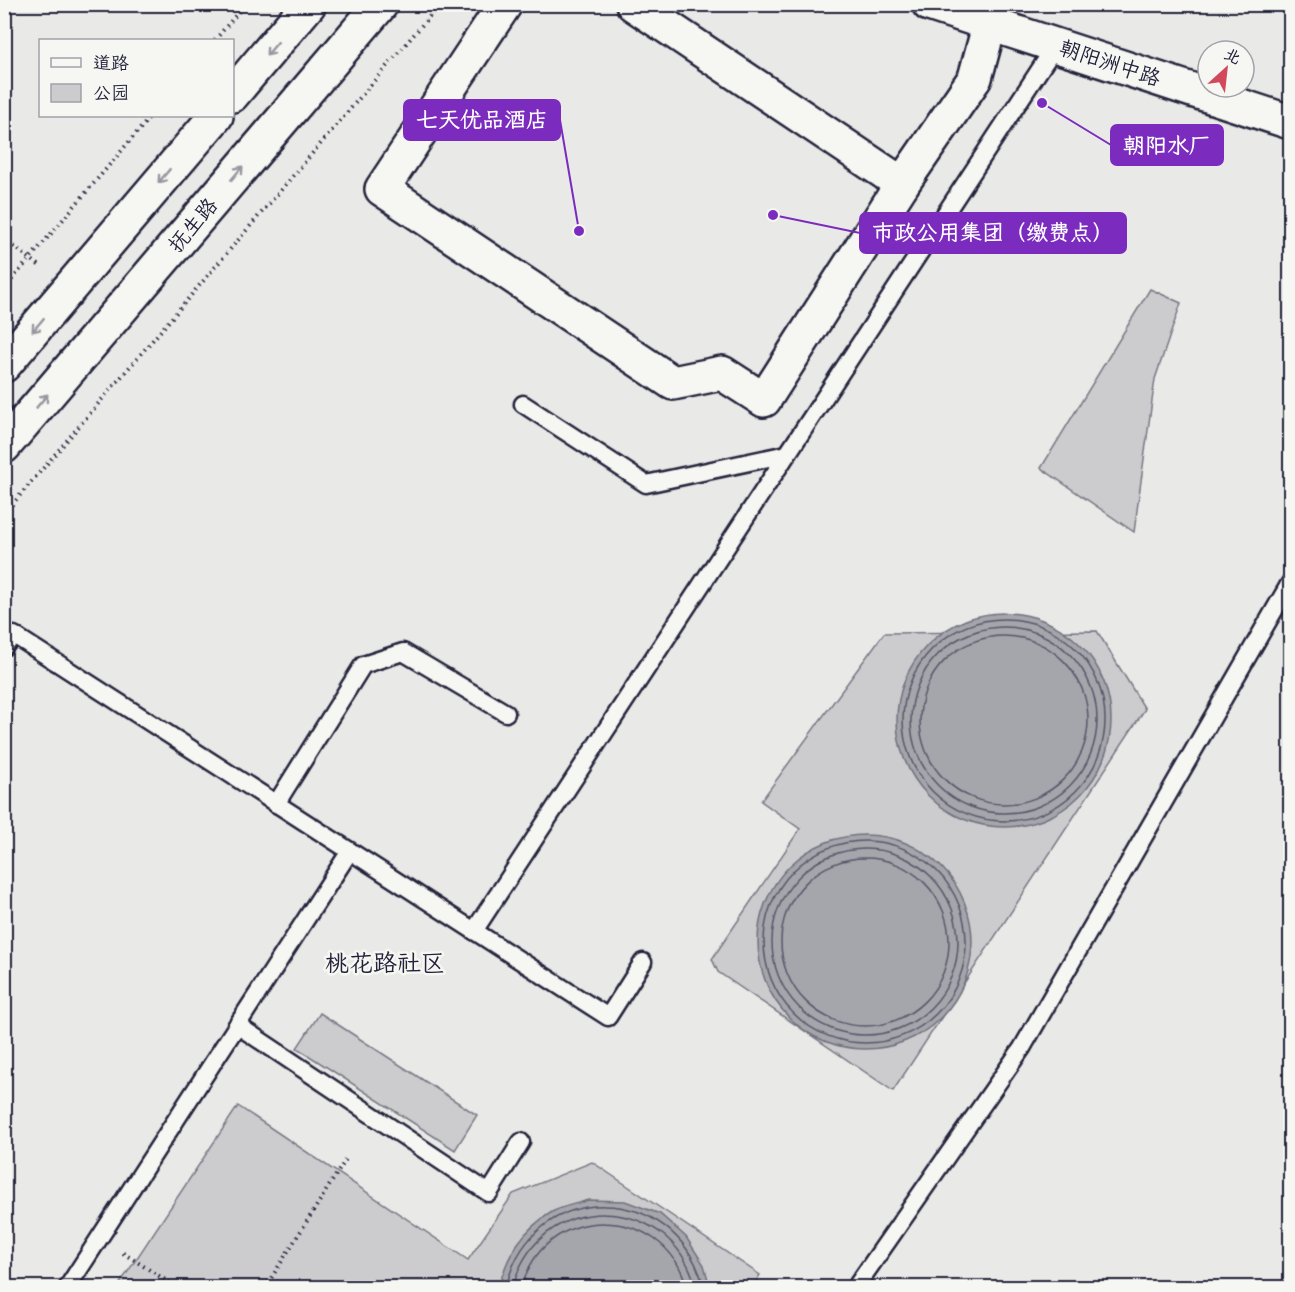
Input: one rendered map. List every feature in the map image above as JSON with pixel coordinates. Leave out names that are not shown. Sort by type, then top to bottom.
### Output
[{"type":"street","points":[[234,93],[309,4]]},
{"type":"street","name":"抚生路","points":[[4,446],[381,4]]},
{"type":"street","points":[[505,4],[382,189],[674,383],[722,373],[764,400],[902,184],[975,78],[990,23]]},
{"type":"street","points":[[633,4],[902,184]]},
{"type":"street","name":"朝阳洲中路","points":[[929,4],[1290,122]]},
{"type":"street","points":[[6,360],[215,117]]},
{"type":"lane","points":[[474,931],[1056,45]]},
{"type":"lane","points":[[522,404],[646,484],[787,454]]},
{"type":"lane","points":[[855,1287],[1023,1048],[1290,584]]},
{"type":"lane","points":[[8,636],[276,804],[608,1017],[643,962]]},
{"type":"lane","points":[[276,804],[363,665],[403,652],[506,713]]},
{"type":"lane","points":[[67,1287],[350,851]]},
{"type":"lane","points":[[237,1025],[489,1193],[521,1142]]},
{"type":"path","points":[[216,39],[245,4]]},
{"type":"path","points":[[4,513],[440,4]]},
{"type":"path","points":[[4,289],[150,117]]},
{"type":"path","points":[[265,1287],[348,1156]]},
{"type":"path","points":[[100,1238],[178,1287]]},
{"type":"green space","points":[[1150,289],[1181,303],[1155,379],[1134,532],[1041,468]]},
{"type":"green space","points":[[1097,631],[1145,709],[893,1091],[718,972],[712,959],[800,829],[761,801],[884,633]]},
{"type":"green space","points":[[320,1013],[477,1115],[455,1150],[297,1048]]},
{"type":"green space","points":[[238,1106],[468,1260],[513,1194],[592,1162],[760,1275],[752,1288],[117,1288]]},
{"type":"water","points":[[1004,613],[1025,615],[1045,621],[1080,644],[1103,679],[1109,699],[1111,720],[1109,741],[1103,761],[1080,796],[1045,819],[1025,825],[1004,827],[983,825],[963,819],[928,796],[905,761],[899,741],[897,720],[899,699],[905,679],[928,644],[963,621],[983,615]]},
{"type":"water","points":[[865,835],[886,837],[906,843],[941,866],[964,901],[970,921],[972,942],[970,963],[964,983],[941,1018],[906,1041],[886,1047],[865,1049],[844,1047],[824,1041],[789,1018],[766,983],[760,963],[758,942],[760,921],[766,901],[789,866],[824,843],[844,837]]},
{"type":"water","points":[[588,1200],[625,1201],[660,1214],[686,1237],[704,1265],[710,1287],[499,1287],[511,1254],[532,1227],[556,1210]]},
{"type":"place","name":"朝阳水厂","points":[[1042,103]]},
{"type":"place","name":"市政公用集团（缴费点）","points":[[773,215]]},
{"type":"place","name":"七天优品酒店","points":[[579,231]]},
{"type":"district","name":"桃花路社区","points":[[385,963]]}]
